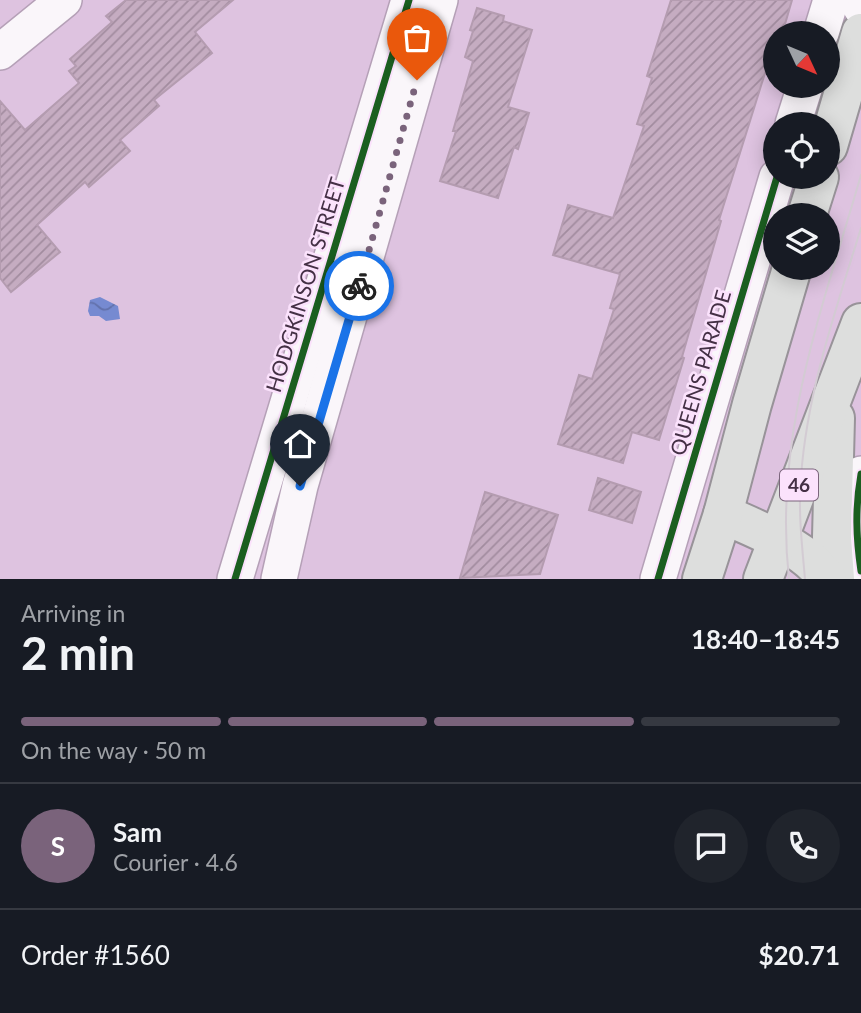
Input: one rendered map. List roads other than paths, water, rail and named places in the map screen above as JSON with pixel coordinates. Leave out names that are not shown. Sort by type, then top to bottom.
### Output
[{"type":"main road","points":[[838,112],[861,33]]},
{"type":"main road","points":[[702,579],[723,514],[788,280]]},
{"type":"main road","name":"46","points":[[763,579],[861,323]]},
{"type":"main road","points":[[835,391],[832,522],[835,579]]},
{"type":"main road","points":[[723,514],[777,540],[811,561],[827,579]]},
{"type":"main road","points":[[723,514],[752,579]]},
{"type":"street","points":[[0,52],[64,0]]},
{"type":"street","name":"HODGKINSON STREET","points":[[236,579],[409,0]]},
{"type":"street","points":[[279,579],[300,486],[440,0]]},
{"type":"street","points":[[825,21],[831,0]]},
{"type":"street","points":[[857,0],[861,8]]},
{"type":"street","name":"QUEENS PARADE","points":[[658,579],[773,189]]},
{"type":"street","points":[[794,189],[813,196]]},
{"type":"street","points":[[696,454],[735,465]]},
{"type":"street","points":[[861,474],[856,531],[861,571]]},
{"type":"water","points":[[100,297],[118,306],[120,319],[106,321],[99,316],[90,316],[90,300]]},
{"type":"tram line","points":[[789,579],[786,526],[794,424],[817,324],[861,175]]},
{"type":"tram line","points":[[805,579],[800,502],[804,445],[824,351],[861,228]]}]
